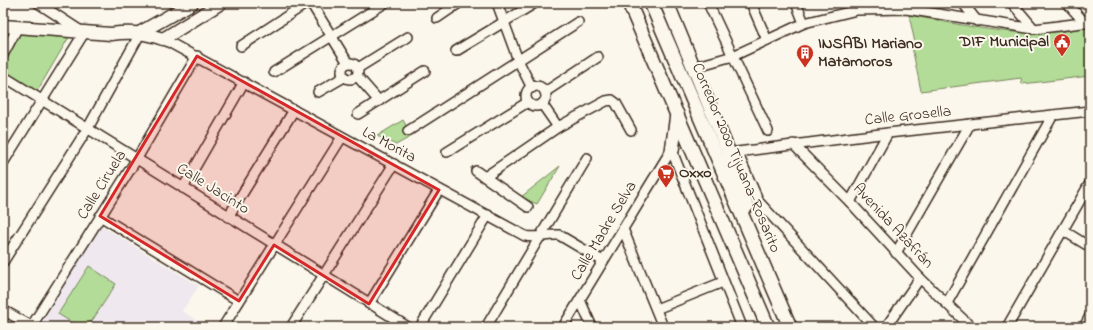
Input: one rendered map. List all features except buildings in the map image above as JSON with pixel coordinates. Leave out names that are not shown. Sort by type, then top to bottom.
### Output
[{"type":"highway","points":[[629,3],[768,327]]},
{"type":"highway","name":"Corredor 2000 Tijuana-Rosarito","points":[[651,3],[790,327]]},
{"type":"highway","points":[[668,3],[694,67],[733,153],[758,237],[761,258]]},
{"type":"highway","points":[[672,150],[677,112]]},
{"type":"main road","points":[[141,32],[192,3]]},
{"type":"main road","points":[[3,26],[84,33],[111,34],[129,31],[141,32],[163,39],[221,3]]},
{"type":"street","points":[[3,163],[84,33],[38,3]]},
{"type":"street","points":[[241,46],[307,3]]},
{"type":"street","points":[[312,3],[348,63],[354,64],[357,72],[379,101]]},
{"type":"street","points":[[274,72],[385,3]]},
{"type":"street","points":[[437,18],[459,3]]},
{"type":"street","points":[[497,3],[518,60],[532,88]]},
{"type":"street","points":[[456,51],[535,3]]},
{"type":"street","points":[[708,3],[768,131]]},
{"type":"street","points":[[751,3],[767,40]]},
{"type":"street","points":[[796,3],[804,23]]},
{"type":"street","points":[[963,3],[977,21]]},
{"type":"street","points":[[1012,3],[1034,29]]},
{"type":"street","points":[[1067,3],[1087,22]]},
{"type":"street","points":[[694,67],[732,56],[804,23],[857,10],[906,9],[1034,29],[1087,22]]},
{"type":"street","points":[[408,131],[578,22]]},
{"type":"street","points":[[3,55],[18,27]]},
{"type":"street","points":[[3,262],[88,128],[141,32]]},
{"type":"street","points":[[318,92],[344,77],[352,79],[357,72],[408,36]]},
{"type":"street","name":"La Morita","points":[[163,39],[197,56],[342,137],[525,236],[531,237],[559,234],[603,261]]},
{"type":"street","name":"Calle Ciruela","points":[[32,327],[136,160],[197,56]]},
{"type":"street","points":[[545,92],[598,57]]},
{"type":"street","points":[[344,77],[342,69],[348,63]]},
{"type":"street","points":[[358,114],[425,71]]},
{"type":"street","name":"Calle Jacinto","points":[[3,76],[324,277],[408,327]]},
{"type":"street","points":[[183,188],[244,82]]},
{"type":"street","points":[[532,88],[541,88],[545,92],[546,97],[542,104],[536,106],[528,102],[527,93],[532,88]]},
{"type":"street","points":[[485,178],[558,127],[606,101],[612,100],[616,103],[631,130]]},
{"type":"street","points":[[447,152],[528,102]]},
{"type":"street","points":[[542,104],[558,127]]},
{"type":"street","points":[[228,217],[294,110]]},
{"type":"street","name":"Calle Grosella","points":[[733,153],[793,144],[1090,111]]},
{"type":"street","points":[[946,303],[1053,115]]},
{"type":"street","points":[[896,253],[970,124]]},
{"type":"street","points":[[850,202],[888,133]]},
{"type":"street","points":[[223,327],[342,137]]},
{"type":"street","name":"Avenida Azafrán","points":[[793,144],[850,202],[920,278],[971,327]]},
{"type":"street","points":[[672,150],[742,327]]},
{"type":"street","name":"Calle Madre Selva","points":[[563,327],[672,150]]},
{"type":"street","points":[[733,153],[759,202],[874,327]]},
{"type":"street","points":[[486,327],[587,158]]},
{"type":"street","points":[[291,327],[394,164]]},
{"type":"street","points":[[476,171],[528,207]]},
{"type":"street","points":[[1006,327],[1064,231],[1086,200],[1090,183]]},
{"type":"street","points":[[368,304],[439,190]]},
{"type":"street","points":[[420,327],[488,215]]},
{"type":"street","points":[[100,216],[239,301]]},
{"type":"street","points":[[622,229],[663,327]]},
{"type":"street","points":[[1064,231],[1090,247]]},
{"type":"street","points":[[886,327],[920,278]]},
{"type":"street","points":[[656,309],[723,282]]},
{"type":"street","points":[[580,300],[592,327]]},
{"type":"street","points":[[3,310],[32,327]]},
{"type":"street","points":[[1084,327],[1090,316]]},
{"type":"highlighted area","points":[[197,56],[439,190],[369,304],[274,245],[239,301],[100,216]]},
{"type":"shaded area","points":[[100,225],[199,286],[182,311],[207,327],[45,327],[41,324]]},
{"type":"green space","points":[[909,15],[1000,31],[1045,33],[1067,31],[1090,26],[1090,76],[1022,84],[1021,78],[921,91],[912,47],[915,43]]},
{"type":"green space","points":[[20,32],[69,37],[36,93],[3,71],[3,61]]},
{"type":"green space","points":[[403,120],[412,136],[396,145],[377,136]]},
{"type":"green space","points":[[560,166],[537,204],[521,197]]},
{"type":"green space","points":[[89,266],[116,284],[88,327],[79,327],[58,314]]},
{"type":"place","name":"DIF Municipal","points":[[1062,57]]},
{"type":"place","name":"INSABI Mariano Matamoros","points":[[805,68]]},
{"type":"place","name":"Oxxo","points":[[666,188]]}]
